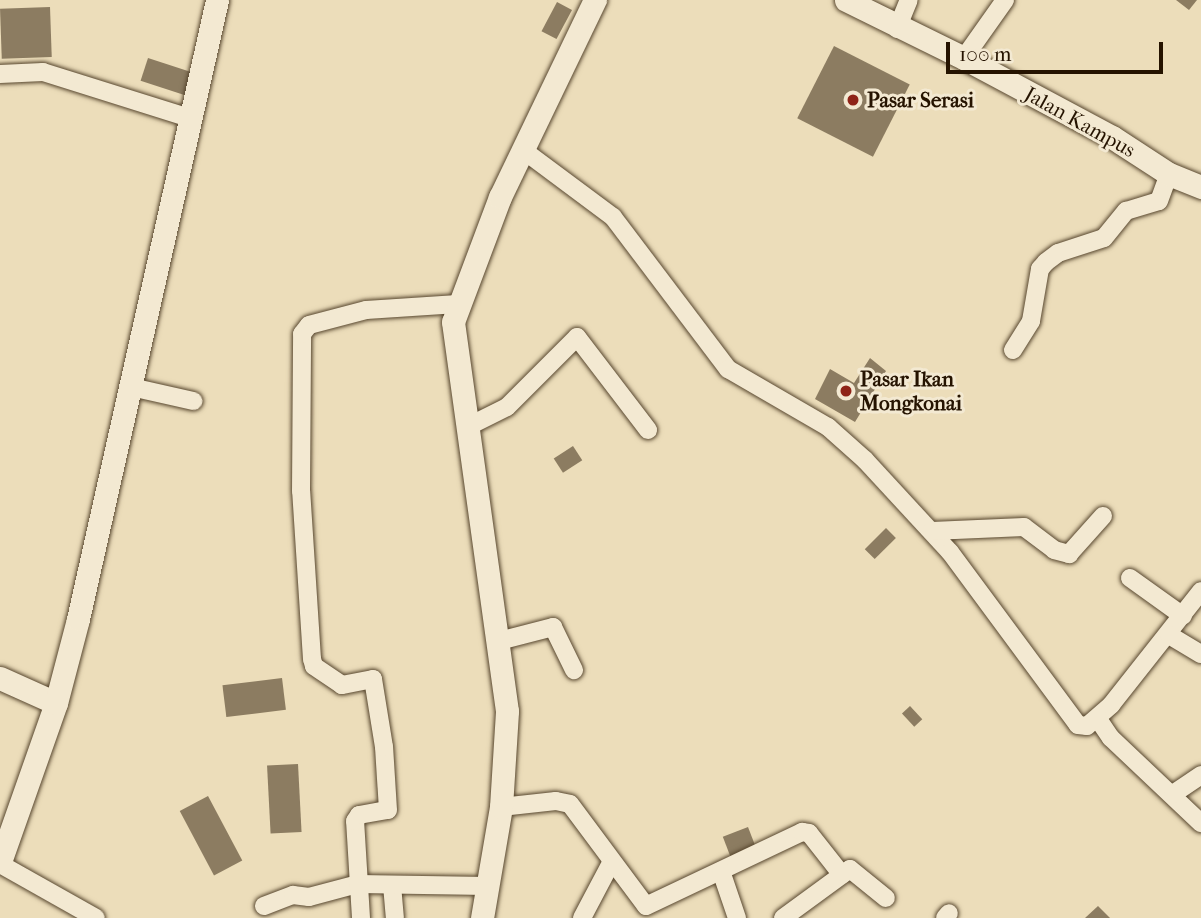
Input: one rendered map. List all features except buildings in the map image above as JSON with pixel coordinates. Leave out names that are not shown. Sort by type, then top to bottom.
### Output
[{"type":"street","points":[[482,918],[501,807],[507,711],[453,322],[457,304],[493,216],[595,0]]},
{"type":"street","name":"Jalan Kampus","points":[[846,0],[897,29],[964,58],[1112,137],[1169,174],[1201,187]]},
{"type":"street","points":[[897,29],[909,0]]},
{"type":"street","points":[[964,58],[1005,0]]},
{"type":"street","points":[[96,918],[2,853],[56,703],[131,387],[217,1]]},
{"type":"street","points":[[0,74],[43,72],[190,118]]},
{"type":"street","points":[[523,150],[613,218],[728,369],[828,427],[932,531],[1069,717],[1087,726],[1098,719],[1169,635],[1201,591]]},
{"type":"street","points":[[1013,350],[1031,321],[1041,269],[1046,262],[1058,253],[1104,238],[1126,211],[1159,201],[1169,174]]},
{"type":"street","points":[[361,918],[355,821],[359,815],[388,810],[385,756],[373,680],[342,685],[314,666],[312,659],[301,482],[302,334],[309,325],[366,310],[457,304]]},
{"type":"street","points":[[469,426],[507,407],[577,337],[649,430]]},
{"type":"street","points":[[131,387],[193,401]]},
{"type":"street","points":[[932,531],[1024,527],[1054,550],[1069,554],[1103,516]]},
{"type":"street","points":[[1130,578],[1183,616]]},
{"type":"street","points":[[499,641],[553,626],[574,670]]},
{"type":"street","points":[[1169,635],[1201,654]]},
{"type":"street","points":[[0,678],[56,703]]},
{"type":"street","points":[[1098,719],[1111,738],[1201,823]]},
{"type":"street","points":[[1173,794],[1201,775]]},
{"type":"street","points":[[501,807],[556,801],[570,804],[646,906],[802,832],[809,833],[842,875]]},
{"type":"street","points":[[582,918],[612,861]]},
{"type":"street","points":[[783,918],[842,875],[855,869],[886,898]]},
{"type":"street","points":[[721,871],[737,918]]},
{"type":"street","points":[[264,906],[293,895],[309,897],[358,884],[488,886]]},
{"type":"street","points":[[392,885],[395,918]]},
{"type":"place","name":"Pasar Serasi","points":[[853,100]]},
{"type":"place","name":"Pasar Ikan Mongkonai","points":[[846,391]]}]
